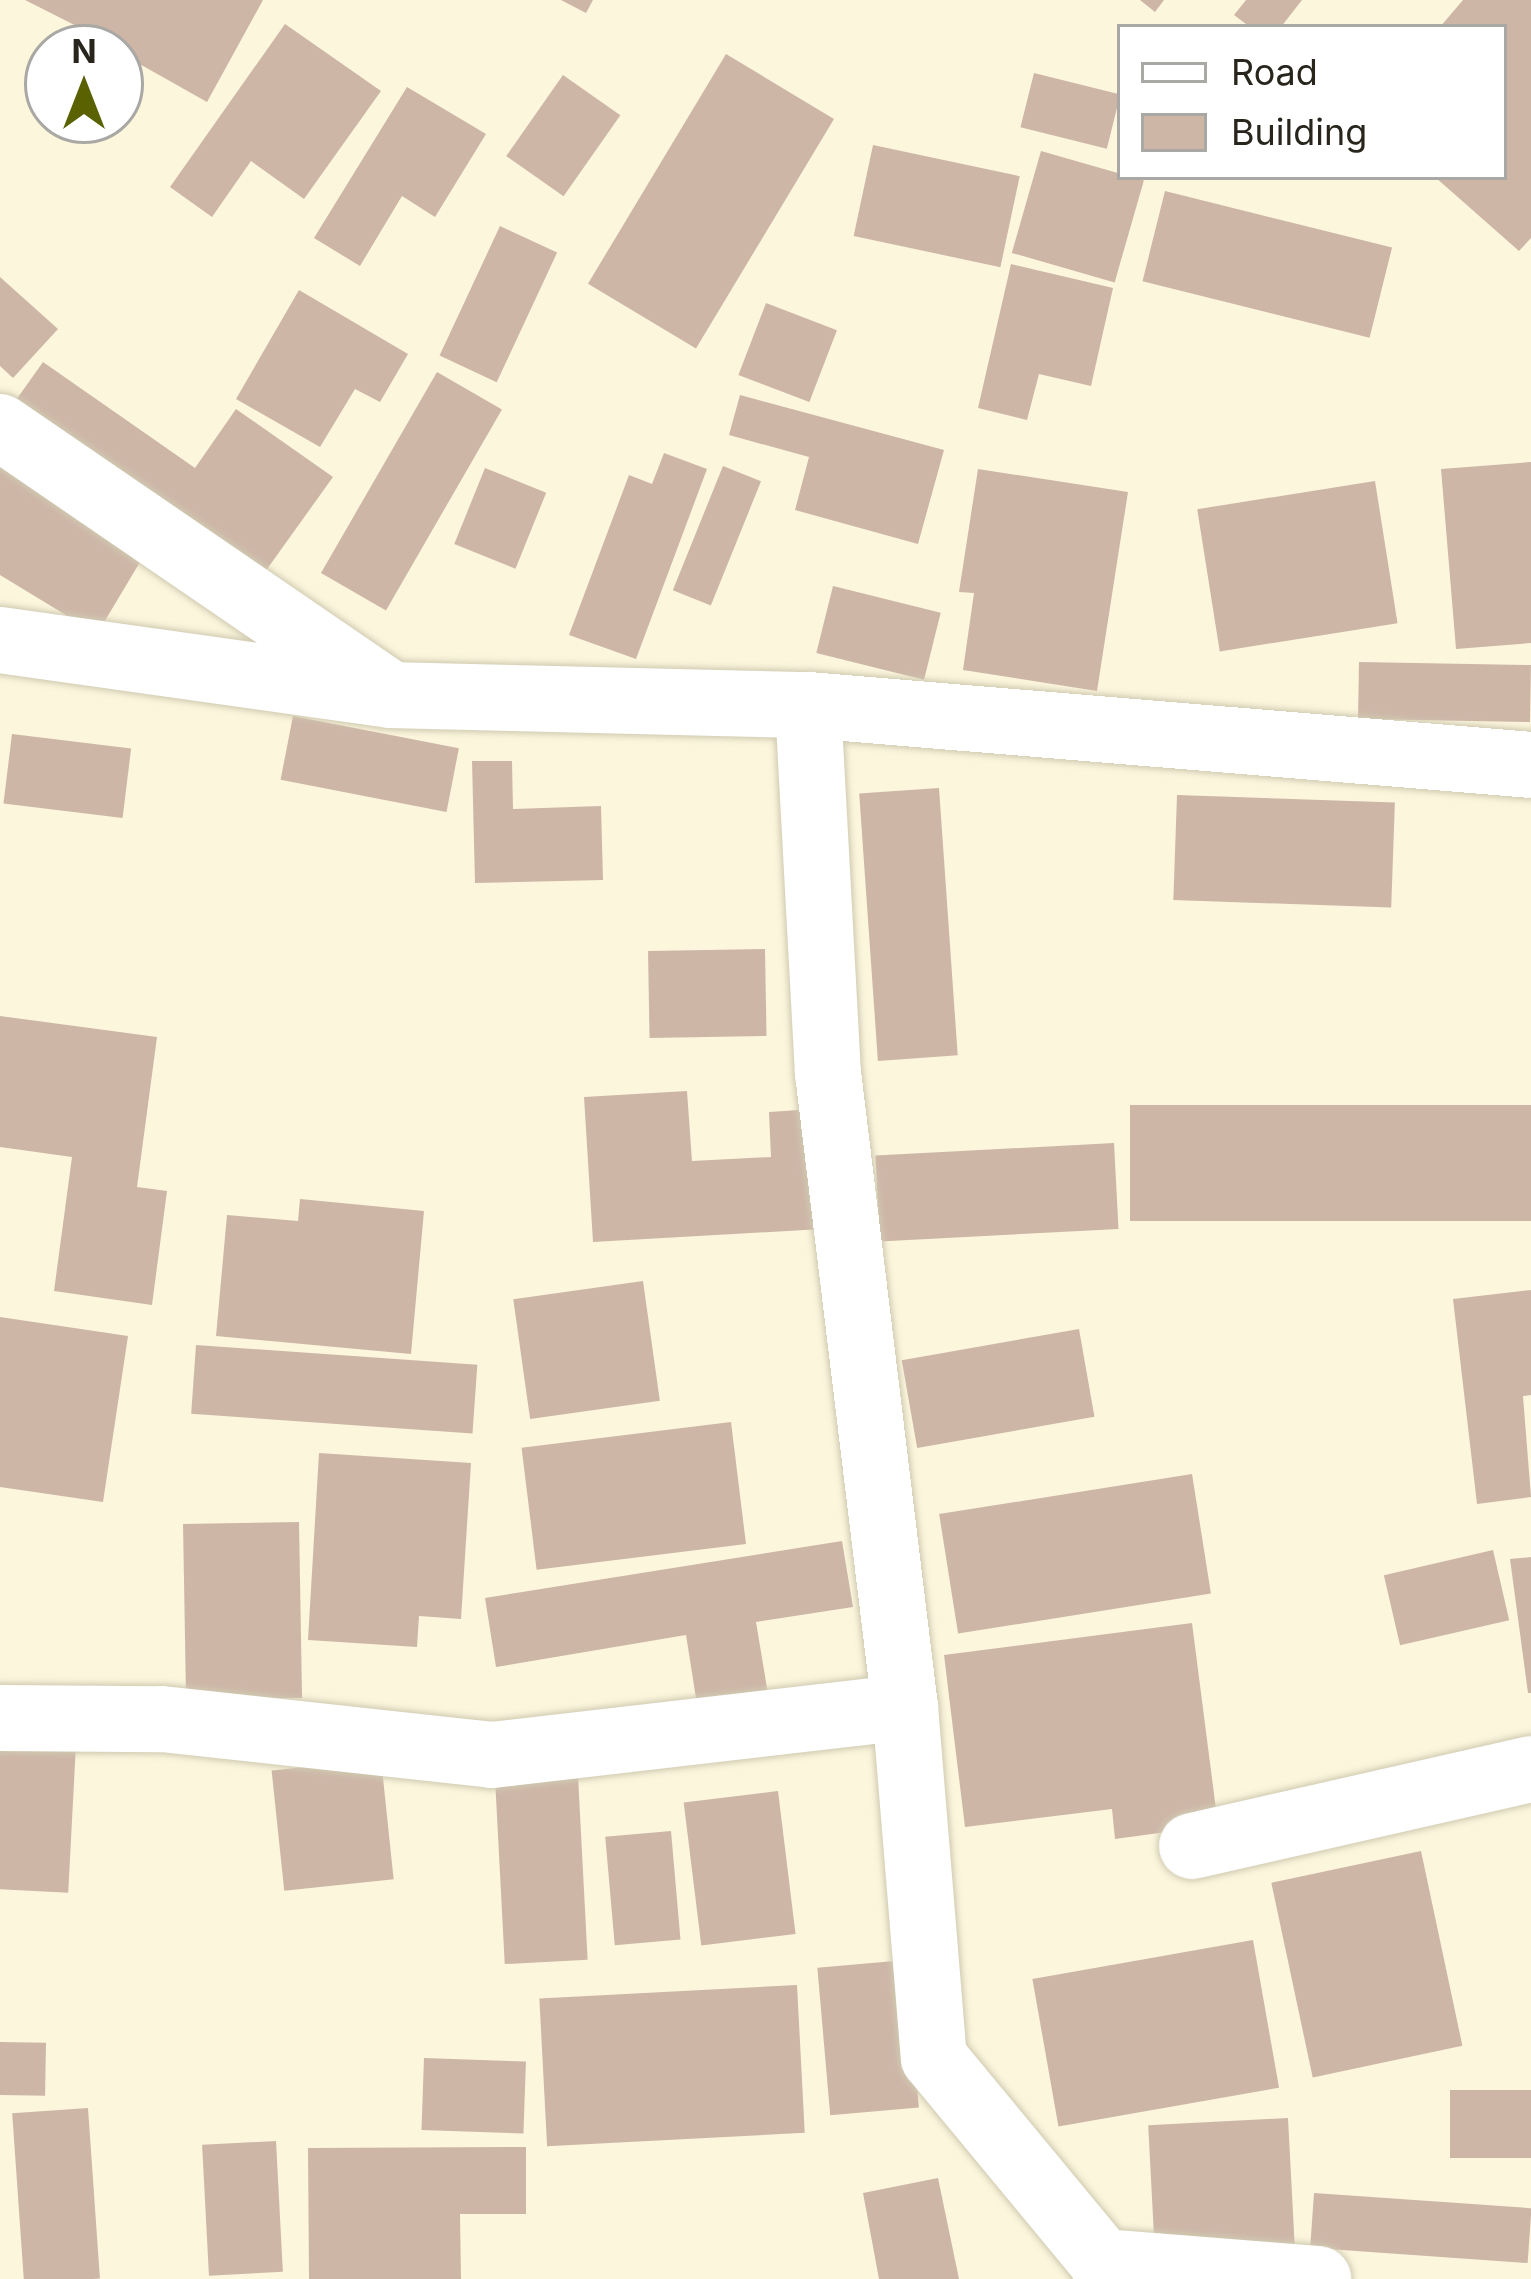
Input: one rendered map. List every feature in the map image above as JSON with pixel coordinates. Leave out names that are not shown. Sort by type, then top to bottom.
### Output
[{"type":"street","points":[[0,427],[391,695]]},
{"type":"street","points":[[0,640],[391,695],[808,706],[1531,765]]},
{"type":"street","points":[[808,706],[828,1073],[905,1707],[934,2058],[1105,2270],[1318,2279]]},
{"type":"street","points":[[0,1718],[162,1719],[492,1755],[905,1707]]},
{"type":"street","points":[[1192,1846],[1531,1769]]},
{"type":"building","points":[[25,0],[263,0],[207,102],[144,67],[144,24],[72,24]]},
{"type":"building","points":[[561,0],[593,0],[586,13]]},
{"type":"building","points":[[1140,0],[1164,0],[1155,12]]},
{"type":"building","points":[[1246,0],[1302,0],[1283,24],[1246,24],[1234,15]]},
{"type":"building","points":[[1463,0],[1531,0],[1531,238],[1519,251],[1438,180],[1507,180],[1507,24],[1443,24]]},
{"type":"building","points":[[285,24],[381,91],[304,199],[251,161],[212,217],[170,187]]},
{"type":"building","points":[[726,54],[834,119],[696,349],[588,284]]},
{"type":"building","points":[[1034,73],[1117,94],[1107,149],[1020,127]]},
{"type":"building","points":[[563,75],[620,115],[564,196],[506,156]]},
{"type":"building","points":[[407,87],[486,134],[435,217],[402,196],[360,266],[314,238]]},
{"type":"building","points":[[873,145],[1020,176],[1000,267],[854,236]]},
{"type":"building","points":[[1041,151],[1117,173],[1117,180],[1144,180],[1115,282],[1012,253]]},
{"type":"building","points":[[1165,191],[1392,248],[1370,338],[1143,281]]},
{"type":"building","points":[[500,226],[557,253],[497,382],[440,356]]},
{"type":"building","points":[[1011,264],[1113,288],[1091,386],[1039,374],[1027,420],[978,408]]},
{"type":"building","points":[[0,277],[58,329],[13,378],[0,366]]},
{"type":"building","points":[[299,290],[408,354],[380,402],[355,389],[320,447],[236,399]]},
{"type":"building","points":[[766,303],[837,330],[809,402],[738,375]]},
{"type":"building","points":[[43,362],[195,468],[236,409],[333,477],[252,590],[4,417]]},
{"type":"building","points":[[437,372],[502,410],[386,610],[321,573]]},
{"type":"building","points":[[740,395],[944,450],[918,544],[795,510],[809,457],[729,435]]},
{"type":"building","points":[[0,443],[155,537],[97,634],[0,575]]},
{"type":"building","points":[[664,453],[707,469],[636,659],[569,635],[629,475],[652,484]]},
{"type":"building","points":[[1531,462],[1531,643],[1456,649],[1441,469]]},
{"type":"building","points":[[723,466],[761,481],[711,606],[673,590]]},
{"type":"building","points":[[485,468],[546,493],[515,569],[454,544]]},
{"type":"building","points":[[978,469],[1128,492],[1097,691],[963,670],[974,593],[959,592]]},
{"type":"building","points":[[1375,481],[1398,623],[1220,651],[1197,509]]},
{"type":"building","points":[[833,586],[941,613],[924,680],[816,653]]},
{"type":"building","points":[[1359,662],[1531,665],[1530,722],[1358,719]]},
{"type":"building","points":[[293,716],[459,748],[446,812],[281,780]]},
{"type":"building","points":[[12,734],[131,749],[123,818],[3,803]]},
{"type":"building","points":[[472,761],[512,761],[513,809],[601,806],[603,880],[475,883]]},
{"type":"building","points":[[939,788],[958,1055],[878,1061],[859,794]]},
{"type":"building","points":[[1177,795],[1395,803],[1391,908],[1173,900]]},
{"type":"building","points":[[765,949],[767,1036],[650,1038],[648,951]]},
{"type":"building","points":[[0,1016],[157,1037],[137,1187],[167,1191],[152,1305],[54,1291],[72,1157],[0,1147]]},
{"type":"building","points":[[687,1091],[692,1161],[771,1157],[769,1112],[814,1109],[822,1229],[593,1242],[584,1097]]},
{"type":"building","points":[[1130,1105],[1531,1105],[1531,1221],[1130,1221]]},
{"type":"building","points":[[1114,1143],[1119,1229],[880,1241],[875,1156]]},
{"type":"building","points":[[300,1199],[424,1211],[411,1354],[216,1336],[227,1215],[298,1221]]},
{"type":"building","points":[[643,1281],[660,1401],[530,1419],[513,1299]]},
{"type":"building","points":[[1531,1290],[1531,1395],[1523,1396],[1531,1497],[1477,1504],[1453,1299]]},
{"type":"building","points":[[0,1317],[128,1336],[103,1502],[0,1487]]},
{"type":"building","points":[[1079,1329],[1094,1417],[917,1448],[902,1360]]},
{"type":"building","points":[[196,1345],[477,1365],[472,1434],[191,1414]]},
{"type":"building","points":[[731,1422],[746,1544],[537,1570],[522,1448]]},
{"type":"building","points":[[319,1453],[471,1463],[461,1619],[419,1616],[417,1647],[308,1640]]},
{"type":"building","points":[[1192,1474],[1211,1594],[958,1634],[939,1514]]},
{"type":"building","points":[[299,1522],[302,1698],[186,1700],[183,1524]]},
{"type":"building","points":[[842,1541],[853,1607],[756,1622],[770,1706],[699,1717],[686,1635],[496,1667],[485,1598]]},
{"type":"building","points":[[1493,1550],[1509,1620],[1400,1645],[1384,1575]]},
{"type":"building","points":[[1531,1557],[1531,1693],[1528,1693],[1510,1559]]},
{"type":"building","points":[[1192,1623],[1218,1825],[1115,1839],[1112,1809],[965,1827],[944,1655]]},
{"type":"building","points":[[0,1742],[76,1746],[68,1893],[0,1889]]},
{"type":"building","points":[[381,1759],[394,1879],[284,1891],[272,1770]]},
{"type":"building","points":[[578,1776],[588,1960],[505,1964],[495,1780]]},
{"type":"building","points":[[778,1791],[796,1934],[701,1946],[684,1803]]},
{"type":"building","points":[[671,1831],[680,1940],[615,1945],[605,1837]]},
{"type":"building","points":[[1421,1851],[1462,2046],[1313,2077],[1271,1883]]},
{"type":"building","points":[[1253,1940],[1279,2088],[1058,2127],[1032,1979]]},
{"type":"building","points":[[906,1960],[919,2107],[830,2115],[817,1968]]},
{"type":"building","points":[[797,1985],[805,2133],[547,2146],[539,1999]]},
{"type":"building","points":[[0,2042],[46,2043],[45,2096],[0,2095]]},
{"type":"building","points":[[424,2058],[526,2062],[523,2134],[421,2130]]},
{"type":"building","points":[[1450,2090],[1531,2090],[1531,2158],[1450,2158]]},
{"type":"building","points":[[88,2108],[100,2279],[24,2279],[12,2113]]},
{"type":"building","points":[[1288,2118],[1295,2253],[1155,2260],[1148,2125]]},
{"type":"building","points":[[276,2141],[283,2272],[209,2276],[202,2145]]},
{"type":"building","points":[[526,2147],[526,2214],[460,2214],[461,2279],[309,2279],[308,2148]]},
{"type":"building","points":[[938,2178],[959,2279],[879,2279],[863,2193]]},
{"type":"building","points":[[1314,2193],[1531,2208],[1528,2263],[1310,2248]]}]
